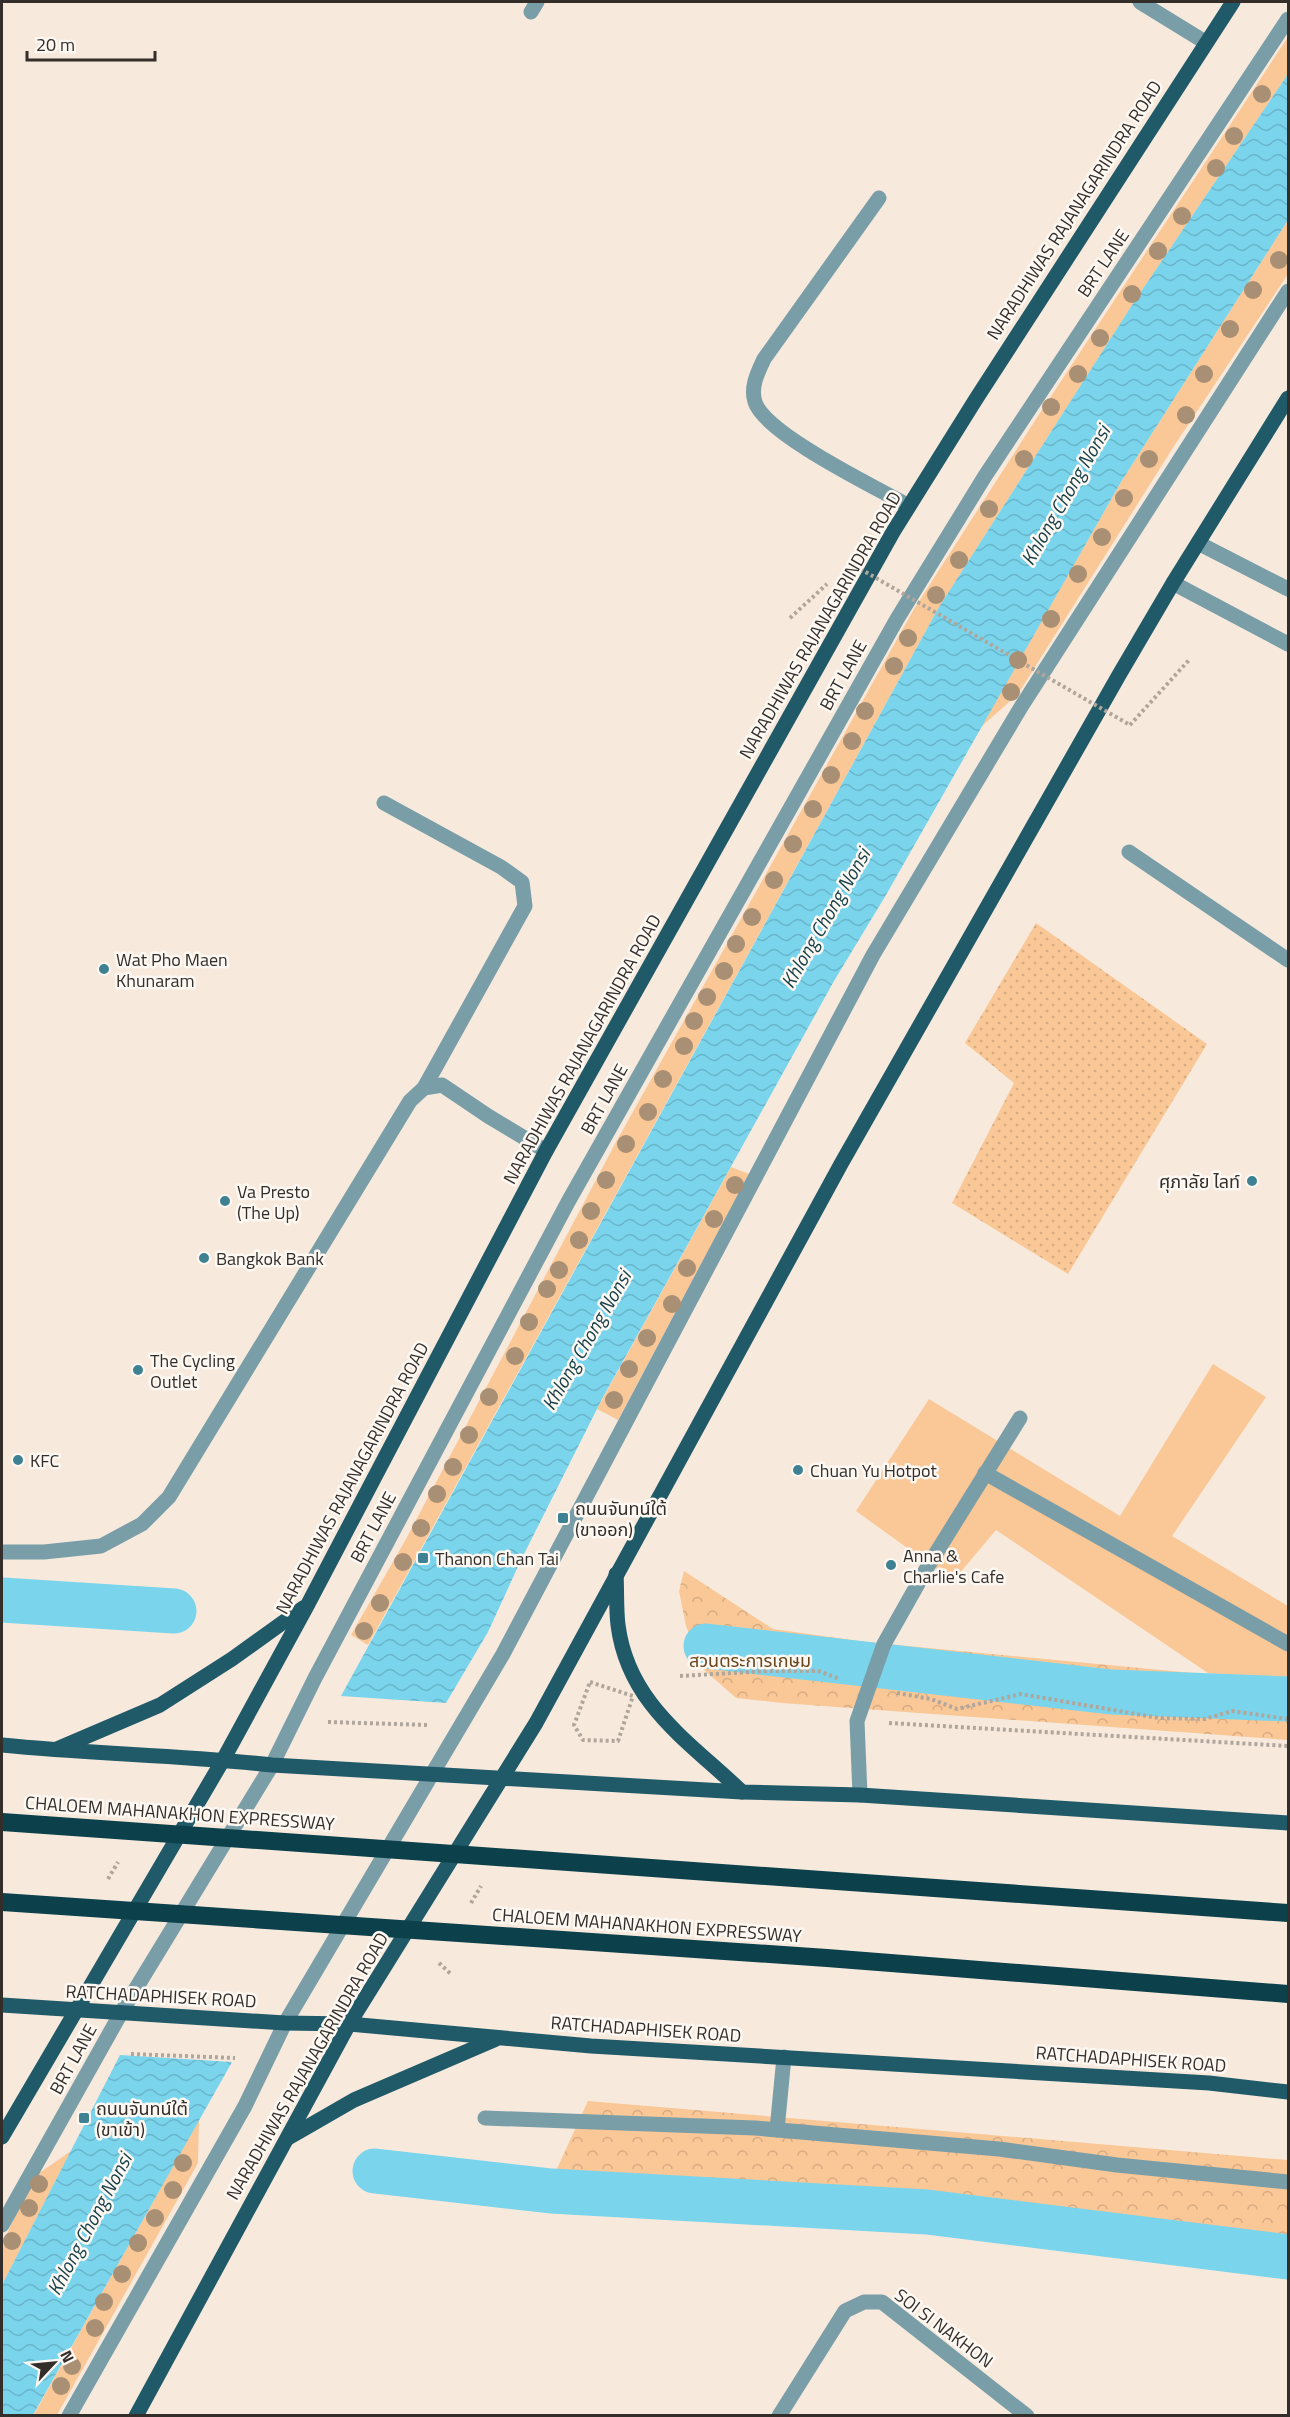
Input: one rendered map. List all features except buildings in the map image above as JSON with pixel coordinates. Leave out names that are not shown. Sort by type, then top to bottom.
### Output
[{"type":"highway","name":"CHALOEM MAHANAKHON EXPRESSWAY","points":[[2,1822],[1288,1913]]},
{"type":"highway","name":"CHALOEM MAHANAKHON EXPRESSWAY","points":[[2,1902],[827,1958],[1288,1994]]},
{"type":"main road","name":"NARADHIWAS RAJANAGARINDRA ROAD","points":[[2,2137],[223,1760],[307,1606],[546,1151],[909,506],[1205,42],[1233,2]]},
{"type":"main road","name":"NARADHIWAS RAJANAGARINDRA ROAD","points":[[136,2415],[349,2024],[540,1714],[841,1164],[1173,583],[1288,398]]},
{"type":"main road","points":[[616,1574],[618,1626],[631,1673],[642,1692],[666,1723],[742,1792]]},
{"type":"main road","points":[[54,1750],[160,1705],[232,1659],[307,1606]]},
{"type":"main road","points":[[2,1745],[223,1760],[272,1766],[432,1773],[742,1792],[860,1795],[1288,1823]]},
{"type":"main road","name":"RATCHADAPHISEK ROAD","points":[[2,2005],[285,2023],[349,2024],[591,2046],[1209,2083],[1288,2092]]},
{"type":"main road","points":[[287,2139],[363,2096],[499,2038]]},
{"type":"street","points":[[1140,2],[1205,42]]},
{"type":"street","name":"BRT LANE","points":[[2,2225],[121,2013],[272,1766],[315,1678],[568,1202],[897,619],[985,476],[1288,19]]},
{"type":"street","points":[[879,198],[764,359],[754,382],[754,402],[763,417],[802,445],[909,506]]},
{"type":"street","points":[[69,2415],[245,2106],[285,2023],[481,1693],[546,1575],[873,955],[1021,707],[1288,291]]},
{"type":"street","points":[[1198,543],[1288,589]]},
{"type":"street","points":[[1173,583],[1288,644]]},
{"type":"street","points":[[2,1552],[44,1552],[102,1546],[142,1524],[169,1497],[410,1101],[424,1088],[525,906],[522,882],[501,867],[384,803]]},
{"type":"street","points":[[1129,852],[1288,960]]},
{"type":"street","points":[[424,1088],[442,1085],[546,1151]]},
{"type":"street","points":[[860,1795],[857,1721],[884,1644],[928,1566],[1020,1418]]},
{"type":"street","points":[[986,1473],[1288,1644]]},
{"type":"street","points":[[777,2130],[784,2057]]},
{"type":"street","points":[[485,2118],[777,2130],[999,2149],[1117,2165],[1288,2182]]},
{"type":"street","name":"SOI SI NAKHON","points":[[779,2415],[845,2311],[864,2302],[882,2302],[1027,2415]]},
{"type":"path","points":[[842,571],[850,563],[1130,725],[1189,660]]},
{"type":"path","points":[[790,618],[833,579]]},
{"type":"path","points":[[680,1676],[767,1671],[818,1671],[870,1681],[957,1709],[1022,1694],[1159,1718],[1205,1719],[1232,1711],[1288,1719]]},
{"type":"path","points":[[590,1682],[633,1696],[618,1741],[583,1740],[574,1725],[590,1682]]},
{"type":"path","points":[[325,1715],[327,1722],[436,1725]]},
{"type":"path","points":[[857,1721],[1288,1746]]},
{"type":"path","points":[[467,1910],[484,1880]]},
{"type":"path","points":[[437,1962],[452,1975]]},
{"type":"path","points":[[129,2054],[235,2059]]},
{"type":"green space","points":[[1288,37],[1288,74],[1134,302],[939,607],[368,1645],[351,1635],[406,1539],[615,1144],[914,609],[1038,416]]},
{"type":"green space","points":[[1288,220],[1288,274],[1174,446],[1018,694],[981,727],[1121,482]]},
{"type":"green space","points":[[1036,923],[1207,1044],[1068,1274],[952,1203],[1014,1083],[965,1043]]},
{"type":"green space","points":[[731,1167],[749,1174],[618,1420],[597,1409]]},
{"type":"green space","points":[[1213,1364],[1266,1397],[1172,1536],[1288,1606],[1288,1681],[1208,1673],[996,1530],[953,1581],[856,1511],[929,1399],[1120,1516]]},
{"type":"green space","name":"สวนตระการเกษม","points":[[684,1571],[773,1629],[866,1642],[1288,1682],[1288,1740],[736,1698],[702,1668],[686,1626],[679,1591]]},
{"type":"green space","points":[[588,2101],[1288,2160],[1288,2250],[827,2195],[555,2173]]},
{"type":"green space","points":[[199,2120],[198,2163],[57,2415],[33,2416]]},
{"type":"green space","points":[[71,2151],[2,2285],[2,2245],[32,2178]]},
{"type":"water","name":"Khlong Chong Nonsi","points":[[1288,74],[1288,220],[1121,482],[886,895],[834,981],[602,1399],[520,1562],[488,1632],[446,1703],[341,1696],[939,607],[1134,302]]},
{"type":"water","name":"Khlong Chong Nonsi","points":[[120,2055],[232,2062],[33,2415],[2,2415],[2,2285]]},
{"type":"waterway","points":[[2,1600],[174,1611]]},
{"type":"waterway","points":[[706,1646],[1111,1692],[1288,1699]]},
{"type":"waterway","points":[[375,2171],[551,2191],[927,2212],[1288,2257]]},
{"type":"place","name":"Wat Pho Maen Khunaram","points":[[104,969]]},
{"type":"place","name":"ศุภาลัย ไลท์","points":[[1252,1181]]},
{"type":"place","name":"Va Presto (The Up)","points":[[225,1201]]},
{"type":"place","name":"Bangkok Bank","points":[[204,1258]]},
{"type":"place","name":"The Cycling Outlet","points":[[138,1370]]},
{"type":"place","name":"KFC","points":[[18,1460]]},
{"type":"place","name":"Chuan Yu Hotpot","points":[[798,1470]]},
{"type":"place","name":"ถนนจันทน์ใต้ (ขาออก)","points":[[563,1518]]},
{"type":"place","name":"Thanon Chan Tai","points":[[423,1558]]},
{"type":"place","name":"Anna & Charlie's Cafe","points":[[891,1565]]},
{"type":"place","name":"ถนนจันทน์ใต้ (ขาเข้า)","points":[[84,2118]]}]
